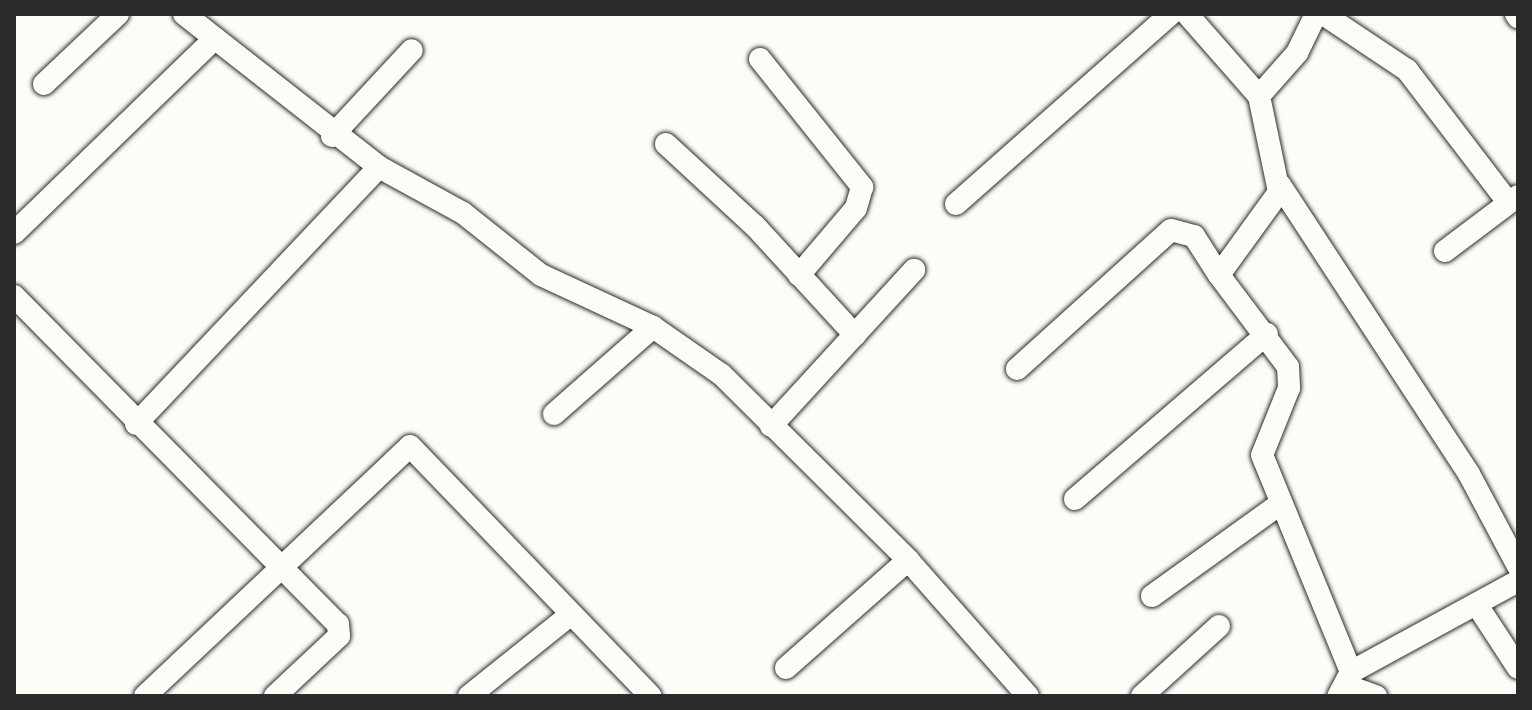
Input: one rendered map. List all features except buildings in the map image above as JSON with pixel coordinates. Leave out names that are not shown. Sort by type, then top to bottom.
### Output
[{"type":"street","points":[[44,84],[118,14]]},
{"type":"street","points":[[184,14],[332,136],[379,167],[463,213],[541,275],[653,327],[722,375],[908,560],[1028,696]]},
{"type":"street","points":[[956,204],[1171,14]]},
{"type":"street","points":[[1187,14],[1259,96],[1280,185],[1469,474],[1518,566]]},
{"type":"street","points":[[1259,96],[1297,53],[1316,14]]},
{"type":"street","points":[[1323,14],[1407,70],[1513,199],[1445,251]]},
{"type":"street","points":[[14,233],[215,38]]},
{"type":"street","points":[[332,136],[412,50]]},
{"type":"street","points":[[760,59],[862,187],[856,208],[799,275]]},
{"type":"street","points":[[666,144],[855,335]]},
{"type":"street","points":[[136,424],[379,167]]},
{"type":"street","points":[[1219,275],[1280,185]]},
{"type":"street","points":[[1017,369],[1171,230],[1194,236],[1219,275],[1267,334],[1288,367],[1289,388],[1262,455],[1346,684],[1376,696]]},
{"type":"street","points":[[771,426],[914,270]]},
{"type":"street","points":[[14,296],[341,630],[275,696]]},
{"type":"street","points":[[554,414],[653,327]]},
{"type":"street","points":[[1075,499],[1267,334]]},
{"type":"street","points":[[145,696],[276,567],[410,446],[569,616],[651,696]]},
{"type":"street","points":[[1152,596],[1280,504]]},
{"type":"street","points":[[786,668],[908,560]]},
{"type":"street","points":[[1346,684],[1518,581]]},
{"type":"street","points":[[1477,605],[1518,668]]},
{"type":"street","points":[[469,696],[569,616]]},
{"type":"street","points":[[1142,696],[1219,626]]}]
